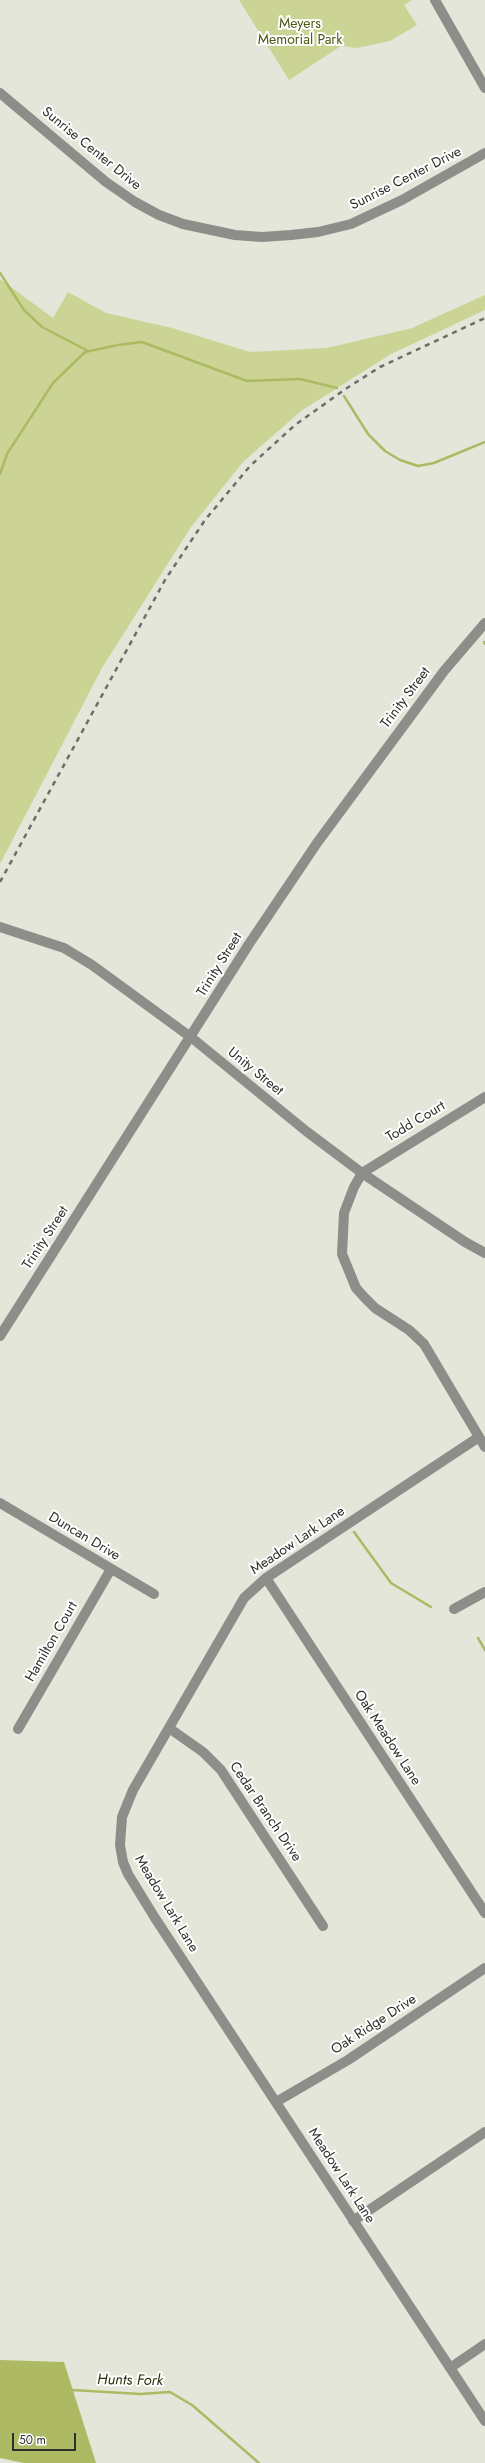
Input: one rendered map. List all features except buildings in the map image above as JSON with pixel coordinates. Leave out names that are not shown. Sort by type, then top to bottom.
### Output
[{"type":"street","points":[[435,0],[485,88]]},
{"type":"street","name":"Sunrise Center Drive","points":[[0,93],[106,182],[135,202],[159,215],[183,224],[236,235],[262,237],[318,232],[351,224],[398,202],[485,154]]},
{"type":"street","name":"Trinity Street","points":[[0,1336],[192,1038],[249,944],[317,844],[444,671],[485,623]]},
{"type":"street","name":"Unity Street","points":[[0,927],[64,948],[130,992],[192,1038],[303,1129],[362,1173],[464,1242],[485,1253]]},
{"type":"street","name":"Todd Court","points":[[362,1173],[485,1097]]},
{"type":"street","points":[[362,1173],[354,1187],[344,1213],[342,1254],[356,1288],[375,1308],[409,1330],[424,1344],[485,1447]]},
{"type":"street","name":"Meadow Lark Lane","points":[[479,1437],[266,1578],[244,1598],[125,1806],[122,1817],[120,1845],[123,1862],[155,1918],[485,2421]]},
{"type":"street","name":"Duncan Drive","points":[[0,1503],[154,1594]]},
{"type":"street","name":"Hamilton Court","points":[[18,1729],[110,1569]]},
{"type":"street","name":"Oak Meadow Lane","points":[[266,1578],[485,1913]]},
{"type":"street","points":[[454,1609],[485,1592]]},
{"type":"street","name":"Cedar Branch Drive","points":[[169,1728],[203,1752],[221,1770],[323,1926]]},
{"type":"street","name":"Oak Ridge Drive","points":[[276,2102],[348,2060],[485,1968]]},
{"type":"street","points":[[353,2221],[485,2132]]},
{"type":"street","points":[[450,2368],[485,2344]]},
{"type":"green space","name":"Meyers Memorial Park","points":[[239,0],[412,0],[404,5],[417,25],[390,41],[357,48],[341,46],[289,80]]},
{"type":"green space","points":[[0,279],[53,318],[68,292],[106,313],[172,328],[250,352],[327,348],[412,328],[485,295],[485,310],[391,354],[301,411],[243,462],[191,527],[102,668],[0,864]]},
{"type":"shaded area","points":[[0,2360],[64,2362],[96,2463],[24,2463],[0,2458]]},
{"type":"waterway","points":[[0,273],[24,310],[42,327],[88,351]]},
{"type":"waterway","points":[[0,474],[7,454],[53,383],[85,352],[142,342],[247,381],[300,379],[337,388]]},
{"type":"waterway","points":[[344,396],[368,434],[385,451],[400,460],[418,466],[434,463],[485,442]]},
{"type":"waterway","points":[[354,1532],[391,1583],[431,1607]]},
{"type":"waterway","points":[[478,1638],[485,1650]]},
{"type":"waterway","name":"Hunts Fork","points":[[70,2392],[72,2390],[140,2394],[170,2392],[192,2405],[259,2463]]},
{"type":"railway","points":[[0,882],[165,580],[205,520],[250,466],[295,425],[347,388],[380,367],[485,318]]}]
